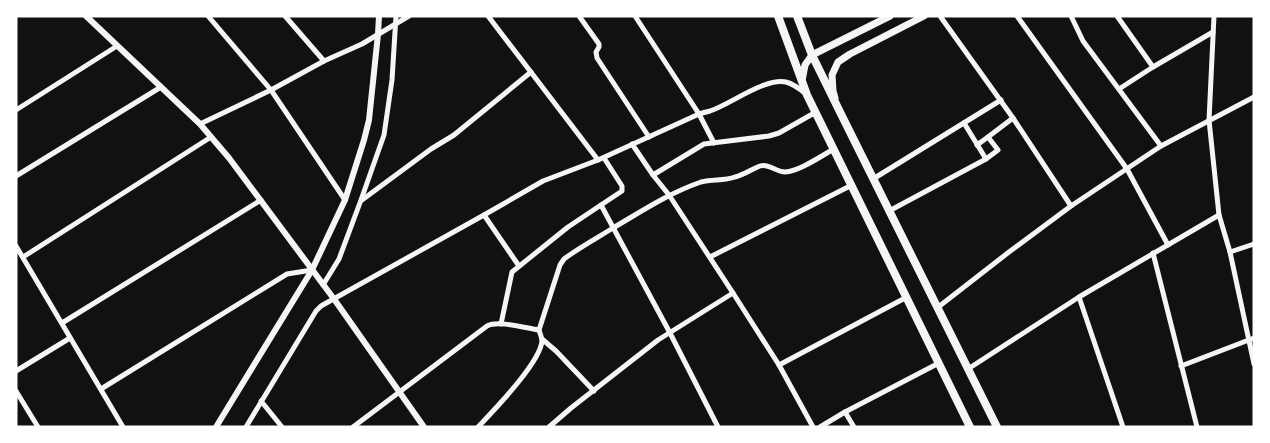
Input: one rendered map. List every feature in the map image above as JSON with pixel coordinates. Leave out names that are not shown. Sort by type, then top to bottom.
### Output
[{"type":"main road","points":[[778,16],[807,95],[970,427]]},
{"type":"main road","points":[[797,16],[812,55],[997,427]]},
{"type":"main road","points":[[802,82],[805,65],[812,55],[890,16]]},
{"type":"main road","points":[[840,112],[833,91],[832,75],[838,62],[924,16]]},
{"type":"street","points":[[86,16],[200,124],[229,158],[334,299],[424,427]]},
{"type":"street","points":[[208,16],[271,90],[345,200]]},
{"type":"street","points":[[285,16],[324,61]]},
{"type":"street","points":[[216,427],[312,270],[345,200],[369,120],[379,16]]},
{"type":"street","points":[[323,285],[339,259],[384,135],[392,80],[396,16]]},
{"type":"street","points":[[200,124],[271,90],[324,61],[362,44],[409,16]]},
{"type":"street","points":[[488,16],[623,188],[620,193],[568,227],[512,272],[501,324]]},
{"type":"street","points":[[579,16],[599,44],[596,58],[648,137]]},
{"type":"street","points":[[635,16],[698,114],[714,143]]},
{"type":"street","points":[[940,16],[1013,118],[1071,206]]},
{"type":"street","points":[[1017,16],[1127,169],[1168,244]]},
{"type":"street","points":[[1071,16],[1083,40],[1161,146]]},
{"type":"street","points":[[1117,16],[1153,66]]},
{"type":"street","points":[[1213,16],[1214,32],[1209,120],[1219,215],[1251,339],[1254,364]]},
{"type":"street","points":[[1119,89],[1153,66],[1214,32]]},
{"type":"street","points":[[16,110],[117,46]]},
{"type":"street","points":[[361,200],[431,149],[454,135],[531,72]]},
{"type":"street","points":[[246,427],[316,311],[321,306],[543,181],[601,159],[698,114],[711,111],[761,86],[785,82],[794,85],[807,95]]},
{"type":"street","points":[[16,176],[161,87]]},
{"type":"street","points":[[937,308],[1071,206],[1161,146],[1254,97]]},
{"type":"street","points":[[873,179],[1000,100]]},
{"type":"street","points":[[653,175],[704,144],[769,136],[779,133],[816,112]]},
{"type":"street","points":[[977,145],[1013,118]]},
{"type":"street","points":[[964,123],[986,159]]},
{"type":"street","points":[[23,257],[211,137]]},
{"type":"street","points":[[889,211],[986,159],[998,150],[988,137]]},
{"type":"street","points":[[632,144],[669,195],[733,292],[779,366],[812,427]]},
{"type":"street","points":[[594,391],[542,339],[539,330],[560,265],[564,259],[669,195],[703,182],[736,177],[766,165],[780,172],[788,172],[834,149]]},
{"type":"street","points":[[710,257],[852,185]]},
{"type":"street","points":[[62,323],[261,200]]},
{"type":"street","points":[[601,205],[718,426]]},
{"type":"street","points":[[484,215],[519,266]]},
{"type":"street","points":[[968,369],[1079,297],[1219,215]]},
{"type":"street","points":[[1230,252],[1254,244]]},
{"type":"street","points":[[16,246],[123,427]]},
{"type":"street","points":[[1153,253],[1197,427]]},
{"type":"street","points":[[100,389],[287,274],[312,270]]},
{"type":"street","points":[[549,427],[658,340],[733,292]]},
{"type":"street","points":[[779,366],[906,297]]},
{"type":"street","points":[[1079,297],[1123,427]]},
{"type":"street","points":[[352,427],[486,326],[501,324],[539,330]]},
{"type":"street","points":[[16,371],[70,338]]},
{"type":"street","points":[[478,427],[529,367],[540,348],[542,339]]},
{"type":"street","points":[[1181,366],[1251,339]]},
{"type":"street","points":[[820,427],[939,363]]},
{"type":"street","points":[[16,391],[38,427]]},
{"type":"street","points":[[261,401],[282,427]]},
{"type":"street","points":[[845,412],[854,427]]}]
